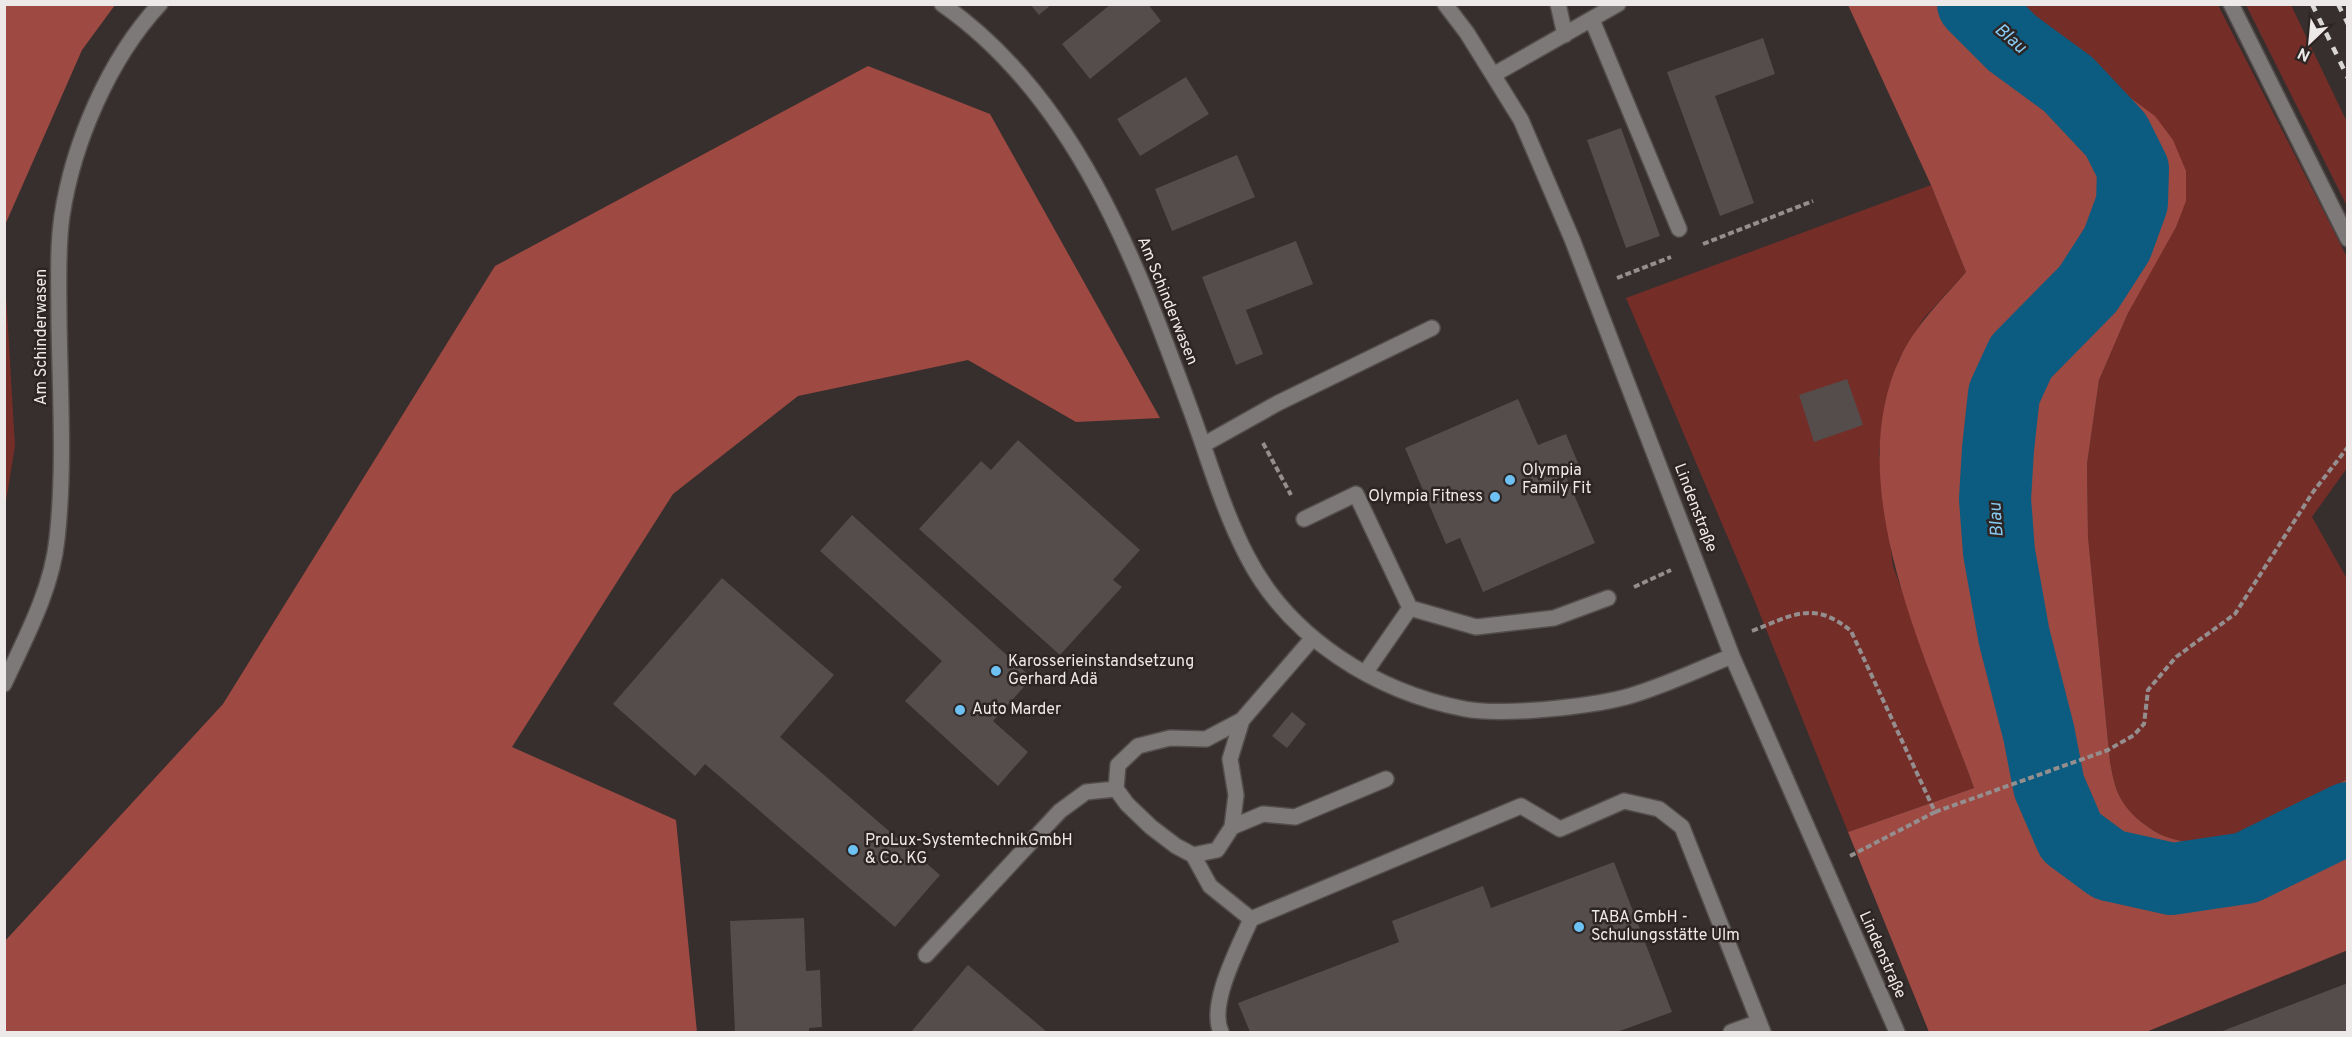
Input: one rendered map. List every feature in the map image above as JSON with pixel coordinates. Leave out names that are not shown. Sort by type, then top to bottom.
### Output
[{"type":"street","name":"Am Schinderwasen","points":[[4,684],[29,631],[57,541],[61,472],[58,283],[62,216],[81,138],[110,73],[160,4]]},
{"type":"street","name":"Am Schinderwasen","points":[[942,4],[1006,60],[1085,164],[1118,225],[1203,445],[1222,501],[1248,559],[1279,603],[1312,639],[1365,673],[1417,697],[1468,710],[1531,711],[1625,697],[1732,656]]},
{"type":"street","name":"Lindenstraße","points":[[1445,4],[1467,33],[1521,120],[1572,239],[1732,656],[1822,868],[1897,1032]]},
{"type":"street","points":[[1558,4],[1565,35]]},
{"type":"street","points":[[1493,75],[1618,4]]},
{"type":"street","points":[[2231,4],[2348,239]]},
{"type":"street","points":[[1593,20],[1679,229]]},
{"type":"street","points":[[1203,445],[1432,328]]},
{"type":"street","points":[[1304,519],[1356,494],[1410,608],[1476,627],[1554,618],[1608,598]]},
{"type":"street","points":[[1365,673],[1410,608]]},
{"type":"street","points":[[1251,919],[1210,886],[1194,855],[1176,846],[1151,827],[1127,804],[1116,789],[1118,765],[1138,746],[1170,738],[1206,739],[1242,720],[1312,639]]},
{"type":"street","points":[[1194,855],[1217,850],[1232,827],[1236,795],[1230,759],[1242,720]]},
{"type":"street","points":[[1232,827],[1263,814],[1295,817],[1386,779]]},
{"type":"street","points":[[926,954],[1060,811],[1086,792],[1116,789]]},
{"type":"street","points":[[1221,1032],[1218,1026],[1222,985],[1251,919],[1521,807],[1560,829],[1624,801],[1659,809],[1682,827],[1761,1027],[1731,1032]]},
{"type":"path","points":[[1250,419],[1304,519]]},
{"type":"path","points":[[1822,868],[1935,812],[1997,792],[2108,750],[2134,735],[2144,724],[2148,690],[2176,657],[2235,614],[2313,492],[2348,447]]},
{"type":"path","points":[[1608,598],[1695,559]]},
{"type":"path","points":[[1726,641],[1793,615],[1815,612],[1834,617],[1851,631],[1935,812]]},
{"type":"shaded area","points":[[5,4],[115,5],[82,50],[5,225]]},
{"type":"shaded area","points":[[1848,5],[2004,5],[2155,116],[2173,140],[2186,171],[2186,201],[2176,227],[2128,313],[2099,380],[2087,464],[2088,537],[2112,774],[2121,798],[2139,820],[2171,839],[2197,842],[2223,839],[2277,820],[2347,779],[2348,950],[2146,1032],[1929,1032],[1848,832],[1974,788],[1915,632],[1898,576],[1885,519],[1880,463],[1884,409],[1900,358],[1922,323],[1966,272],[1931,185]]},
{"type":"shaded area","points":[[2004,5],[2218,5],[2347,257],[2347,468],[2312,517],[2347,579],[2347,779],[2277,820],[2223,839],[2197,842],[2171,839],[2148,827],[2127,808],[2114,782],[2110,762],[2088,537],[2087,464],[2099,380],[2128,313],[2076,60]]},
{"type":"shaded area","points":[[2246,5],[2291,5],[2347,122],[2347,206]]},
{"type":"shaded area","points":[[868,66],[990,114],[1160,418],[1076,422],[968,360],[798,396],[673,494],[512,747],[676,820],[697,1032],[5,1032],[5,941],[223,704],[495,266]]},
{"type":"shaded area","points":[[1931,185],[1966,272],[1924,318],[1899,359],[1886,400],[1879,453],[1893,566],[1974,788],[1848,832],[1751,592],[1626,298]]},
{"type":"shaded area","points":[[4,261],[15,446],[5,507],[4,507]]},
{"type":"building","points":[[1030,4],[1052,4],[1039,15]]},
{"type":"building","points":[[1111,4],[1148,4],[1161,21],[1090,79],[1062,44]]},
{"type":"building","points":[[1763,38],[1775,74],[1715,96],[1754,203],[1720,216],[1667,72]]},
{"type":"building","points":[[1186,77],[1209,114],[1140,156],[1117,119]]},
{"type":"building","points":[[1621,128],[1660,236],[1626,248],[1587,140]]},
{"type":"building","points":[[1237,155],[1255,197],[1172,231],[1155,189]]},
{"type":"building","points":[[1296,241],[1313,284],[1246,310],[1263,354],[1236,365],[1202,277]]},
{"type":"building","points":[[1847,379],[1863,425],[1814,442],[1799,395]]},
{"type":"building","points":[[1518,399],[1538,445],[1566,434],[1580,468],[1565,474],[1595,543],[1483,592],[1460,538],[1446,544],[1405,448]]},
{"type":"building","points":[[1018,440],[1140,550],[1113,580],[1122,587],[1060,655],[919,529],[981,461],[991,470]]},
{"type":"building","points":[[852,515],[1032,678],[993,721],[1028,752],[998,786],[905,701],[942,661],[820,551]]},
{"type":"building","points":[[722,578],[834,675],[780,737],[940,875],[895,927],[705,764],[695,776],[613,704]]},
{"type":"building","points":[[1292,712],[1306,724],[1287,748],[1272,736]]},
{"type":"building","points":[[1614,862],[1672,1012],[1617,1032],[1250,1032],[1238,1003],[1399,942],[1392,921],[1483,886],[1491,908]]},
{"type":"building","points":[[804,918],[806,971],[820,970],[822,1027],[809,1028],[809,1032],[735,1032],[730,921]]},
{"type":"building","points":[[968,965],[1047,1032],[911,1032]]},
{"type":"building","points":[[2348,983],[2348,1032],[2220,1032]]},
{"type":"waterway","name":"Blau","points":[[1973,4],[2012,43],[2068,84],[2116,135],[2133,169],[2132,203],[2117,244],[2088,289],[2021,357],[2004,394],[1998,449],[1995,499],[1999,552],[2014,636],[2039,734],[2049,786],[2071,837],[2109,865],[2172,879],[2246,868],[2348,818]]},
{"type":"railway","points":[[2312,4],[2348,78]]},
{"type":"railway","points":[[2338,4],[2348,24]]},
{"type":"place","name":"Olympia Family Fit","points":[[1510,480]]},
{"type":"place","name":"Olympia Fitness","points":[[1495,497]]},
{"type":"place","name":"Karosserieinstandsetzung Gerhard Adä","points":[[996,671]]},
{"type":"place","name":"Auto Marder","points":[[960,710]]},
{"type":"place","name":"ProLux-SystemtechnikGmbH & Co. KG","points":[[853,850]]},
{"type":"place","name":"TABA GmbH - Schulungsstätte Ulm","points":[[1579,927]]}]
